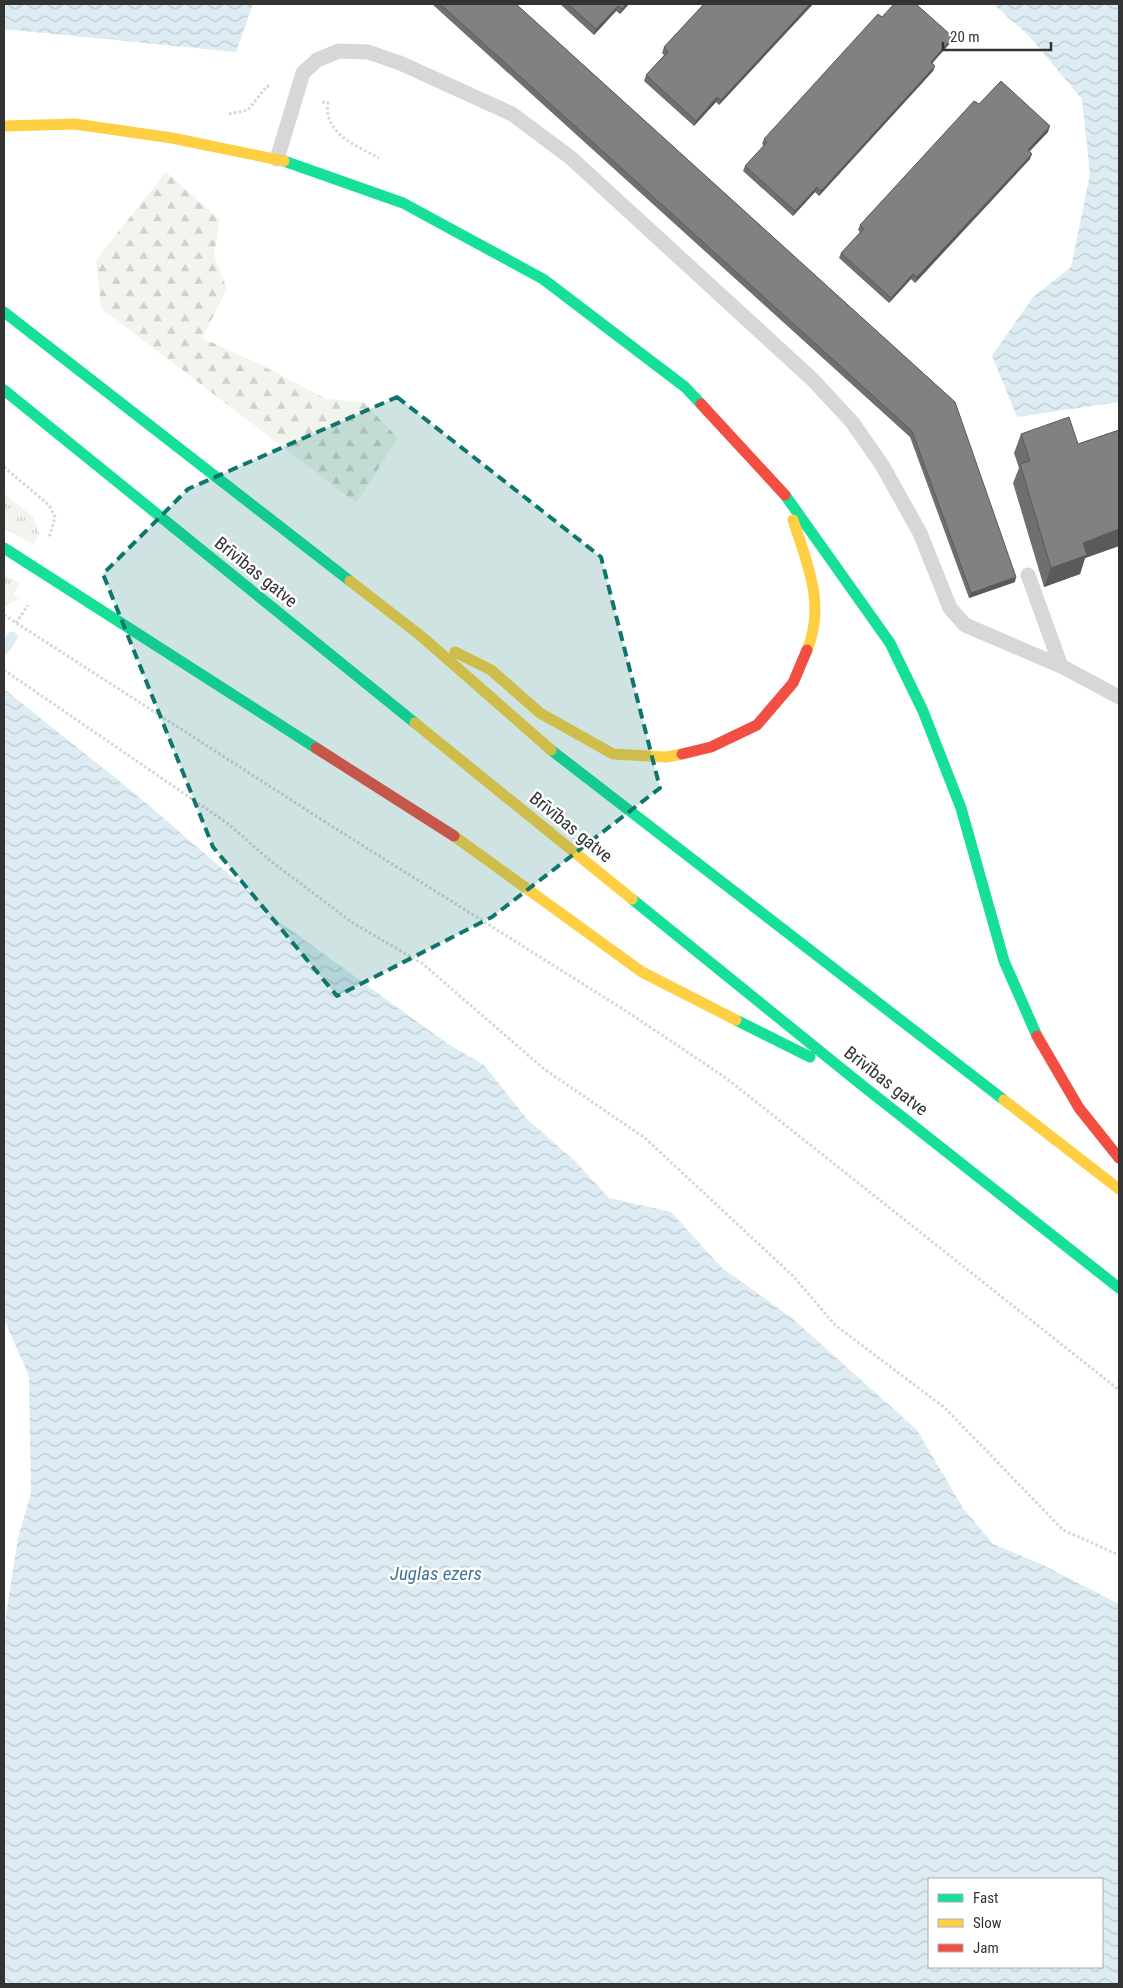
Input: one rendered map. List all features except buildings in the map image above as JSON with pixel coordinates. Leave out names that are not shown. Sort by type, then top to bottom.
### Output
[{"type":"main road","points":[[4,126],[75,124],[172,138],[278,159],[403,203],[543,280],[684,387],[785,495],[890,643],[922,711],[961,808],[1007,970],[1037,1036],[1079,1108],[1119,1158]]},
{"type":"main road","points":[[4,312],[421,636],[548,748],[1119,1189]]},
{"type":"main road","name":"Brīvības gatve","points":[[4,390],[858,1082],[1119,1288]]},
{"type":"main road","points":[[421,636],[490,670],[540,713],[613,754],[666,757],[712,747],[757,725],[793,683],[814,633],[814,584],[785,495]]},
{"type":"main road","points":[[4,548],[205,678],[437,823],[642,972],[858,1082]]},
{"type":"lane","points":[[278,159],[303,73],[317,60],[339,51],[368,52],[400,63],[512,114],[578,165],[813,380],[852,422],[882,465],[920,533],[950,608],[965,626],[1061,666],[1119,697]]},
{"type":"lane","points":[[1028,575],[1061,666]]},
{"type":"path","points":[[224,115],[248,110],[267,86],[328,103]]},
{"type":"path","points":[[4,467],[49,504],[55,517],[49,541]]},
{"type":"path","points":[[16,623],[28,605]]},
{"type":"path","points":[[4,616],[310,813],[626,1011],[726,1078],[1119,1390]]},
{"type":"path","points":[[4,670],[227,823],[272,862],[352,922],[422,964],[544,1069],[645,1138],[794,1277],[835,1325],[946,1408],[1064,1530],[1119,1555]]},
{"type":"highlighted area","points":[[397,397],[601,557],[660,788],[492,917],[337,996],[213,847],[103,574],[188,489]]},
{"type":"green space","points":[[166,172],[220,220],[214,255],[227,289],[202,338],[257,363],[327,399],[363,402],[398,438],[356,503],[101,308],[96,260]]},
{"type":"green space","points":[[4,493],[33,517],[40,535],[33,545],[4,528]]},
{"type":"green space","points":[[4,574],[20,584],[13,594],[21,599],[6,605],[4,604]]},
{"type":"water","points":[[4,4],[253,4],[236,52],[4,29]]},
{"type":"water","points":[[993,4],[1119,4],[1119,402],[1017,417],[992,356],[1033,297],[1071,267],[1090,174],[1082,99],[1028,35]]},
{"type":"water","name":"Juglas ezers","points":[[4,689],[133,792],[252,894],[277,920],[448,1044],[484,1065],[527,1119],[576,1162],[609,1198],[671,1212],[721,1267],[793,1319],[917,1430],[963,1508],[993,1544],[1039,1563],[1119,1604],[1119,1984],[4,1984],[4,1628],[18,1538],[31,1493],[29,1376],[4,1319]]},
{"type":"waterway","points":[[4,649],[12,637]]},
{"type":"traffic: fast","points":[[284,161],[403,203],[543,279],[685,387],[701,404]]},
{"type":"traffic: fast","points":[[4,312],[350,581]]},
{"type":"traffic: fast","points":[[4,390],[415,723]]},
{"type":"traffic: fast","points":[[785,495],[890,643],[923,711],[961,808],[1004,961],[1037,1036]]},
{"type":"traffic: fast","points":[[4,548],[316,748]]},
{"type":"traffic: fast","points":[[551,750],[1004,1100]]},
{"type":"traffic: fast","points":[[632,899],[858,1082],[1119,1288]]},
{"type":"traffic: fast","points":[[736,1020],[810,1057]]},
{"type":"traffic: slow","points":[[4,126],[75,124],[172,138],[284,161]]},
{"type":"traffic: slow","points":[[793,520],[809,568],[815,600],[815,617],[807,650]]},
{"type":"traffic: slow","points":[[350,581],[421,636],[551,750]]},
{"type":"traffic: slow","points":[[455,652],[491,670],[540,713],[613,754],[666,757],[682,754]]},
{"type":"traffic: slow","points":[[415,723],[632,899]]},
{"type":"traffic: slow","points":[[454,836],[642,972],[736,1020]]},
{"type":"traffic: slow","points":[[1004,1100],[1119,1189]]},
{"type":"traffic: jam","points":[[701,404],[785,495]]},
{"type":"traffic: jam","points":[[682,754],[711,747],[757,725],[793,683],[807,650]]},
{"type":"traffic: jam","points":[[316,748],[454,836]]},
{"type":"traffic: jam","points":[[1037,1036],[1079,1108],[1119,1158]]}]
